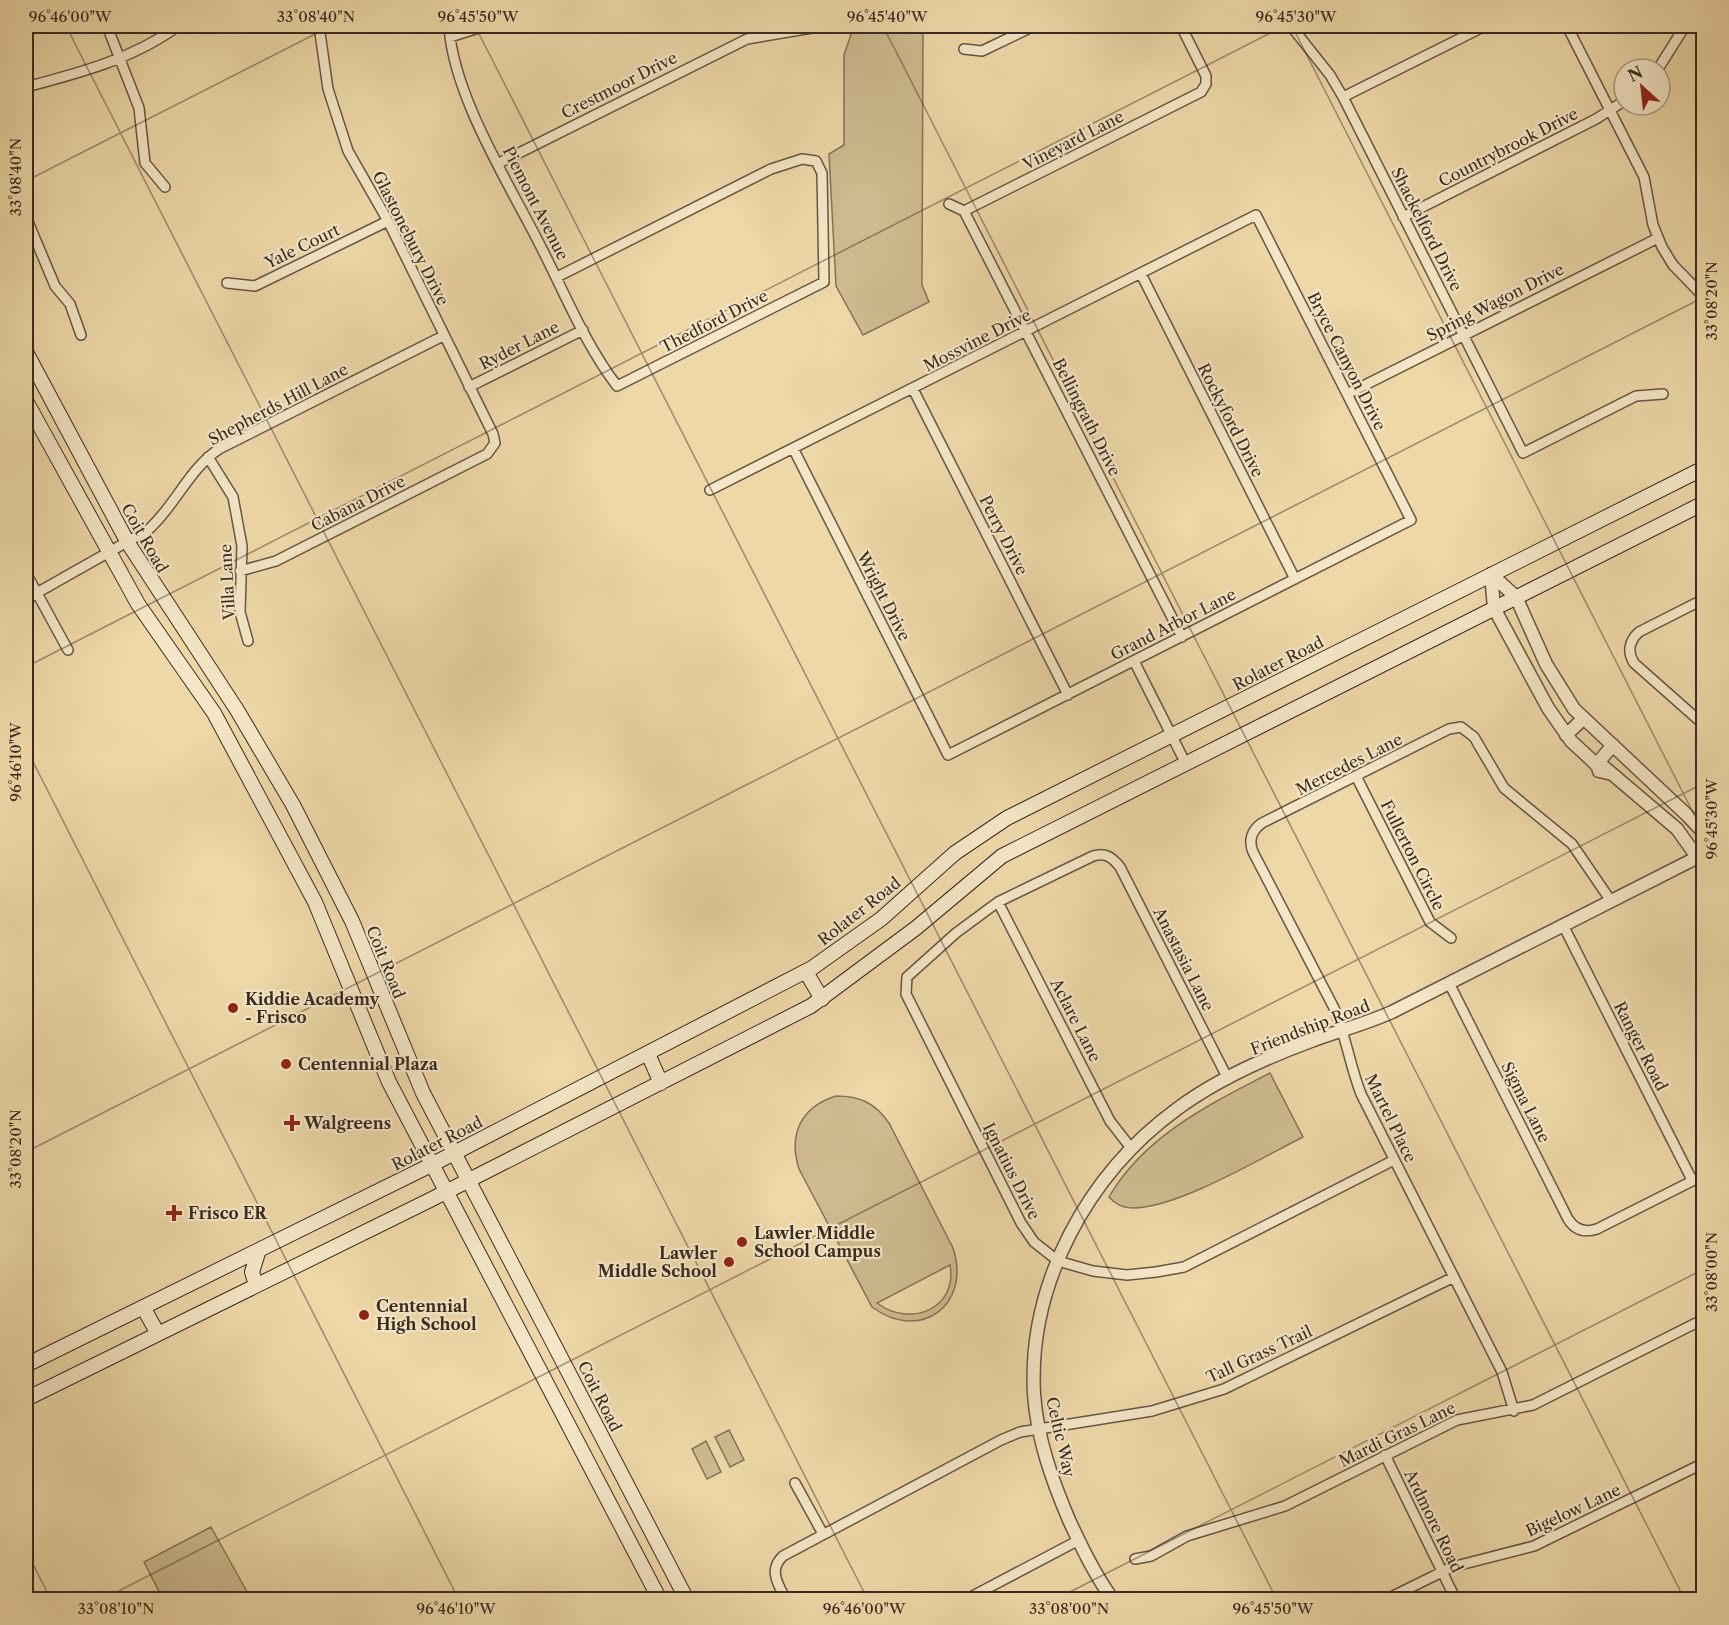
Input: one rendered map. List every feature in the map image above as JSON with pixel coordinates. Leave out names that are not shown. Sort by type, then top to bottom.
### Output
[{"type":"main road","name":"Coit Road","points":[[26,352],[128,543],[237,710],[293,805],[352,921],[402,1047],[454,1153],[687,1599]]},
{"type":"main road","points":[[26,401],[108,554],[154,629],[214,713],[315,902],[389,1082],[508,1313],[660,1599]]},
{"type":"main road","name":"Rolater Road","points":[[26,1365],[431,1165],[806,972],[881,919],[956,853],[1006,818],[1704,468]]},
{"type":"main road","points":[[26,1399],[446,1192],[822,999],[916,928],[1002,856],[1704,503]]},
{"type":"main road","points":[[269,817],[293,805]]},
{"type":"main road","points":[[346,974],[370,965]]},
{"type":"main road","points":[[806,972],[822,999]]},
{"type":"main road","points":[[648,1054],[661,1083]]},
{"type":"main road","points":[[256,1285],[252,1272],[259,1250]]},
{"type":"main road","points":[[143,1307],[158,1334]]},
{"type":"main road","points":[[603,1488],[622,1477]]},
{"type":"street","points":[[107,26],[139,108],[145,163],[165,187]]},
{"type":"street","points":[[26,87],[119,59],[155,42],[178,26]]},
{"type":"street","name":"Glastonebury Drive","points":[[319,26],[328,89],[348,151],[387,221],[494,437],[493,447],[486,454]]},
{"type":"street","name":"Piemont Avenue","points":[[448,26],[463,90],[583,330],[617,386]]},
{"type":"street","points":[[450,37],[485,26]]},
{"type":"street","name":"Crestmoor Drive","points":[[499,163],[747,39],[824,26]]},
{"type":"street","points":[[964,49],[982,51],[1034,26]]},
{"type":"street","name":"Shackelford Drive","points":[[1292,26],[1330,75],[1343,97],[1523,453],[1636,396],[1663,394]]},
{"type":"street","points":[[1343,97],[1485,26]]},
{"type":"street","points":[[1567,26],[1644,177],[1658,238],[1673,265],[1704,297]]},
{"type":"street","points":[[1665,57],[1684,26]]},
{"type":"street","name":"Vineyard Lane","points":[[964,211],[1198,94],[1206,84],[1206,74],[1185,27]]},
{"type":"street","name":"Countrybrook Drive","points":[[1403,216],[1611,110]]},
{"type":"street","name":"Thedford Drive","points":[[556,277],[771,169],[801,159],[816,161],[822,173],[824,282],[617,386]]},
{"type":"street","points":[[949,204],[964,211]]},
{"type":"street","name":"Bellingrath Drive","points":[[964,211],[1182,637]]},
{"type":"street","name":"Mossvine Drive","points":[[710,490],[794,450],[1256,215]]},
{"type":"street","name":"Bryce Canyon Drive","points":[[1256,215],[1411,520]]},
{"type":"street","points":[[26,217],[55,286],[70,304],[81,335]]},
{"type":"street","name":"Yale Court","points":[[227,283],[255,286],[387,221]]},
{"type":"street","name":"Spring Wagon Drive","points":[[1347,394],[1658,238]]},
{"type":"street","name":"Rockyford Drive","points":[[1141,274],[1295,579]]},
{"type":"street","name":"Ryder Lane","points":[[469,387],[583,330]]},
{"type":"street","name":"Shepherds Hill Lane","points":[[26,599],[148,530],[163,516],[189,476],[208,457],[443,336]]},
{"type":"street","name":"Perry Drive","points":[[913,389],[1068,694]]},
{"type":"street","name":"Wright Drive","points":[[794,450],[948,755]]},
{"type":"street","name":"Cabana Drive","points":[[240,570],[276,561],[486,454]]},
{"type":"street","name":"Villa Lane","points":[[208,457],[233,497],[242,546],[240,612],[248,641]]},
{"type":"street","name":"Grand Arbor Lane","points":[[948,755],[1411,520]]},
{"type":"street","points":[[26,573],[68,651]]},
{"type":"street","points":[[1491,574],[1516,597],[1545,664],[1567,700],[1704,833]]},
{"type":"street","points":[[1491,574],[1494,608],[1566,735],[1601,768],[1677,829],[1700,856]]},
{"type":"street","points":[[1704,599],[1641,631],[1631,642],[1630,653],[1634,663],[1704,725]]},
{"type":"street","points":[[1134,661],[1186,764]]},
{"type":"street","points":[[1566,735],[1583,718]]},
{"type":"street","name":"Mercedes Lane","points":[[1252,836],[1262,823],[1357,778],[1449,729],[1465,728],[1474,737],[1504,788],[1572,844],[1611,901]]},
{"type":"street","points":[[1601,768],[1613,745]]},
{"type":"street","name":"Fullerton Circle","points":[[1357,778],[1430,922],[1451,938]]},
{"type":"street","name":"Martel Place","points":[[1252,836],[1253,852],[1334,1008],[1343,1032],[1350,1066],[1361,1094],[1504,1376],[1514,1411]]},
{"type":"street","name":"Anastasia Lane","points":[[998,902],[1093,856],[1101,854],[1109,856],[1120,867],[1228,1079]]},
{"type":"street","name":"Friendship Road","points":[[1036,1340],[1042,1304],[1058,1261],[1089,1200],[1131,1148],[1177,1109],[1228,1079],[1287,1050],[1343,1032],[1392,1012],[1700,856]]},
{"type":"street","name":"Ignatius Drive","points":[[998,902],[956,933],[907,977],[906,994],[1021,1222],[1034,1242],[1058,1261],[1093,1271],[1127,1275],[1184,1267],[1394,1160]]},
{"type":"street","name":"Aclare Lane","points":[[998,902],[1110,1121],[1131,1148]]},
{"type":"street","points":[[1704,907],[1701,912],[1704,916]]},
{"type":"street","name":"Ranger Road","points":[[1563,925],[1692,1180]]},
{"type":"street","name":"Sigma Lane","points":[[1449,983],[1568,1219],[1581,1230],[1597,1229],[1692,1180]]},
{"type":"street","points":[[1692,1180],[1704,1174]]},
{"type":"street","name":"Tall Grass Trail","points":[[786,1599],[775,1579],[776,1564],[783,1556],[1001,1440],[1020,1432],[1152,1411],[1224,1389],[1454,1277]]},
{"type":"street","name":"Mardi Gras Lane","points":[[1135,1559],[1151,1556],[1186,1536],[1285,1506],[1457,1420],[1514,1411],[1541,1401],[1704,1318]]},
{"type":"street","name":"Celtic Way","points":[[1036,1340],[1034,1396],[1039,1429],[1053,1483],[1078,1540],[1113,1599]]},
{"type":"street","name":"Ardmore Road","points":[[1385,1455],[1456,1599]]},
{"type":"street","name":"Bigelow Lane","points":[[1385,1599],[1442,1571],[1534,1546],[1704,1463]]},
{"type":"street","points":[[795,1483],[823,1534]]},
{"type":"street","points":[[965,1599],[1078,1540]]},
{"type":"shaded area","points":[[854,26],[923,26],[922,285],[929,302],[863,335],[836,286],[829,154],[844,145],[844,55]]},
{"type":"shaded area","points":[[1270,1073],[1303,1137],[1219,1180],[1173,1200],[1133,1208],[1120,1205],[1109,1197],[1140,1156],[1160,1139],[1202,1110]]},
{"type":"shaded area","points":[[836,1096],[852,1097],[878,1110],[889,1123],[953,1248],[957,1268],[955,1286],[948,1301],[938,1312],[924,1319],[908,1321],[890,1317],[872,1307],[799,1169],[795,1144],[800,1124],[814,1107]],"holes":[[[950,1265],[951,1280],[947,1293],[939,1303],[917,1314],[903,1314],[877,1303]]]},
{"type":"shaded area","points":[[729,1430],[744,1460],[730,1467],[715,1437]]},
{"type":"shaded area","points":[[706,1441],[721,1472],[707,1479],[692,1449]]},
{"type":"shaded area","points":[[211,1527],[251,1599],[163,1599],[144,1562]]},
{"type":"place","name":"Kiddie Academy - Frisco","points":[[233,1008]]},
{"type":"place","name":"Centennial Plaza","points":[[286,1064]]},
{"type":"place","name":"Walgreens","points":[[292,1123]]},
{"type":"place","name":"Frisco ER","points":[[174,1213]]},
{"type":"place","name":"Lawler Middle School Campus","points":[[742,1242]]},
{"type":"place","name":"Lawler Middle School","points":[[729,1262]]},
{"type":"place","name":"Centennial High School","points":[[364,1315]]}]
